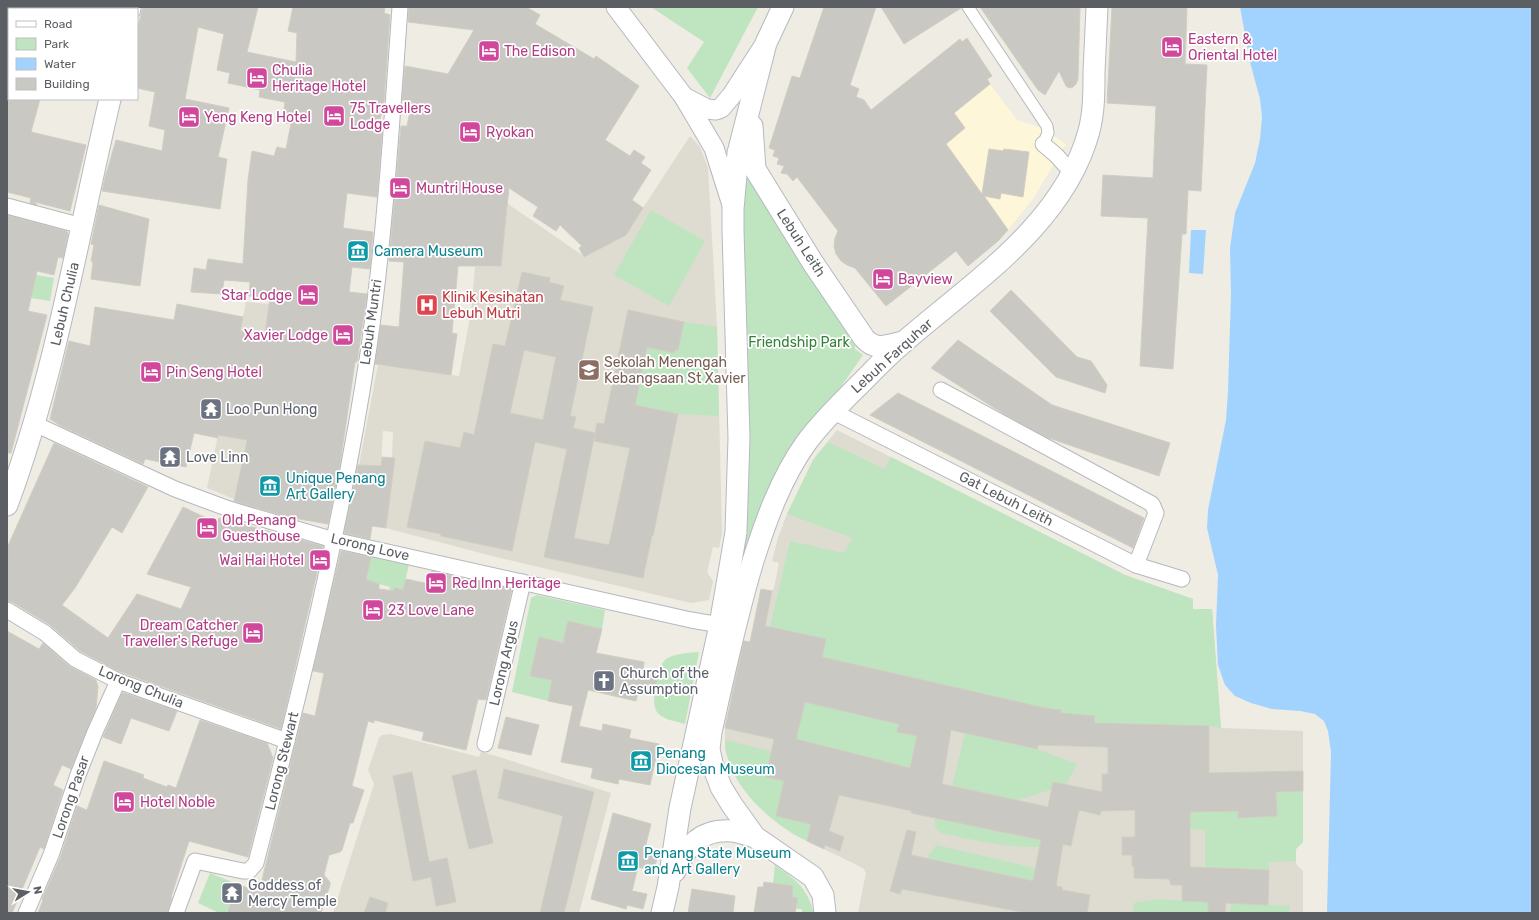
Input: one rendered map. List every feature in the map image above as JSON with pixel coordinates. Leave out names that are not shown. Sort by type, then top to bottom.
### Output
[{"type":"main road","points":[[662,913],[668,887],[680,808],[720,625],[736,532],[739,438],[733,209],[738,153],[766,44],[783,7]]},
{"type":"main road","name":"Lebuh Farquhar","points":[[755,837],[728,799],[716,775],[709,749],[711,732],[736,622],[752,564],[771,510],[784,481],[806,444],[832,411],[903,342],[972,285],[1015,246],[1054,203],[1073,174],[1083,150],[1094,108],[1097,7]]},
{"type":"main road","name":"Lebuh Leith","points":[[752,99],[752,140],[755,169],[805,251],[869,344],[880,347],[903,342]]},
{"type":"main road","name":"Lebuh Chulia","points":[[7,505],[14,468],[35,424],[60,331],[110,100]]},
{"type":"main road","points":[[668,887],[681,857],[690,846],[700,837],[716,832],[731,830],[755,837],[813,877],[823,895],[825,913]]},
{"type":"street","name":"Lebuh Muntri","points":[[334,540],[358,411],[382,246],[400,7]]},
{"type":"street","points":[[616,7],[684,97],[714,148],[733,209]]},
{"type":"street","points":[[968,7],[1047,126],[1048,133],[1044,144],[1073,174]]},
{"type":"street","points":[[684,97],[707,109],[716,110],[721,108],[732,95],[766,44]]},
{"type":"street","points":[[7,206],[82,226]]},
{"type":"street","points":[[941,390],[1152,504],[1156,513],[1136,565]]},
{"type":"street","name":"Gat Lebuh Leith","points":[[832,411],[1136,565],[1182,580]]},
{"type":"street","name":"Lorong Love","points":[[35,424],[155,480],[205,501],[334,540],[691,620],[720,625]]},
{"type":"street","name":"Lorong Stewart","points":[[176,913],[195,861],[243,871],[249,871],[256,863],[287,741],[334,540]]},
{"type":"street","name":"Lorong Argus","points":[[485,744],[523,582]]},
{"type":"street","name":"Lorong Chulia","points":[[7,610],[45,633],[75,659],[118,681],[287,741]]},
{"type":"street","name":"Lorong Pasar","points":[[26,913],[52,855],[78,775],[92,739],[118,681]]},
{"type":"shaded area","points":[[990,84],[1017,120],[1042,128],[1066,144],[1033,199],[1008,230],[945,144],[965,128],[954,113]]},
{"type":"shaded area","name":"Sekolah Menengah Kebangsaan St Xavier","points":[[690,136],[700,147],[708,168],[717,327],[722,533],[719,548],[713,547],[707,572],[713,581],[709,600],[691,603],[492,556],[386,528],[395,459],[392,458],[393,432],[383,431],[381,466],[359,465],[378,365],[459,376],[471,312],[475,267],[501,266],[508,204],[585,257],[626,234]]},
{"type":"shaded area","points":[[246,302],[270,304],[248,431],[234,499],[207,488]]},
{"type":"shaded area","points":[[837,430],[1125,575],[1193,599],[1193,609],[1212,609],[1221,728],[1303,731],[1303,842],[1296,849],[1296,864],[1303,871],[1303,913],[858,913],[866,873],[863,868],[793,834],[771,818],[755,803],[743,788],[730,765],[725,750],[725,727],[741,640],[750,642],[761,589],[772,591],[774,588],[779,563],[772,561],[778,538],[787,514],[813,460]]},
{"type":"shaded area","points":[[390,734],[479,757],[481,752],[496,756],[611,793],[579,913],[333,913],[374,784],[368,770],[379,738],[382,735]]},
{"type":"green space","points":[[651,7],[758,7],[710,98],[687,68],[704,42]]},
{"type":"green space","name":"Friendship Park","points":[[743,149],[855,326],[855,349],[863,355],[827,407],[735,588]]},
{"type":"green space","points":[[651,210],[705,241],[669,306],[614,275]]},
{"type":"green space","points":[[36,275],[54,278],[50,301],[31,298]]},
{"type":"green space","points":[[684,322],[717,327],[719,416],[678,414],[635,405],[648,343],[655,349],[674,353],[675,350],[678,350]]},
{"type":"green space","points":[[828,442],[885,469],[891,457],[1125,575],[1193,599],[1193,609],[1212,609],[1221,728],[1209,726],[1094,724],[1060,713],[1061,710],[1045,708],[822,657],[825,639],[770,627],[790,541],[843,553],[853,538],[787,514],[813,460]]},
{"type":"green space","points":[[371,554],[409,564],[393,634],[388,594],[390,587],[379,584],[377,593],[361,601]]},
{"type":"green space","points":[[537,595],[605,610],[602,629],[568,621],[563,643],[539,637],[531,675],[552,680],[548,701],[512,692],[531,598]]},
{"type":"green space","points":[[699,652],[685,724],[662,717],[659,715],[655,707],[654,693],[657,676],[663,663],[666,659],[674,656]]},
{"type":"green space","points":[[805,702],[899,724],[897,732],[917,736],[910,768],[796,739]]},
{"type":"green space","points":[[965,733],[1037,749],[1077,764],[1066,785],[1018,800],[952,786]]},
{"type":"green space","points":[[725,740],[782,754],[781,761],[770,758],[766,777],[820,788],[807,841],[779,824],[752,800],[733,772],[727,756]]},
{"type":"green space","points":[[1303,791],[1303,842],[1296,849],[1296,861],[1269,862],[1269,870],[1205,868],[1205,830],[1190,829],[1190,812],[1238,811],[1238,818],[1277,816],[1276,792]]},
{"type":"green space","points":[[935,818],[1041,840],[1040,847],[1002,845],[941,833],[935,827]]},
{"type":"green space","points":[[936,845],[1035,868],[1033,881],[927,858]]},
{"type":"green space","points":[[775,865],[800,885],[808,896],[814,913],[802,913],[802,909],[796,909],[798,898],[792,897],[793,886],[773,883]]},
{"type":"green space","points":[[210,873],[237,884],[226,913],[219,913],[198,903]]},
{"type":"green space","points":[[1158,899],[1208,902],[1208,913],[1133,913],[1134,903]]},
{"type":"green space","points":[[1231,903],[1290,906],[1289,913],[1230,913]]},
{"type":"water","points":[[1240,7],[1532,7],[1532,913],[1327,913],[1331,752],[1328,731],[1324,721],[1315,714],[1300,711],[1272,709],[1251,703],[1235,696],[1225,685],[1218,665],[1216,626],[1218,575],[1207,528],[1208,510],[1226,420],[1231,295],[1230,248],[1235,213],[1255,163],[1260,139],[1262,117],[1260,99],[1250,62]]},
{"type":"water","points":[[1191,230],[1206,230],[1203,274],[1189,273]]},
{"type":"building","points":[[143,7],[258,7],[247,52],[296,62],[297,33],[288,31],[293,7],[385,7],[384,13],[390,15],[384,101],[380,120],[383,121],[377,197],[347,193],[343,228],[373,232],[370,269],[352,267],[349,292],[367,294],[340,464],[328,524],[288,517],[234,501],[247,440],[218,435],[218,438],[194,433],[186,467],[145,459],[143,464],[61,426],[50,419],[69,341],[90,346],[95,307],[174,320],[177,304],[243,317],[240,331],[265,334],[270,298],[249,296],[250,282],[224,280],[222,294],[191,292],[194,268],[206,270],[208,259],[243,264],[248,180],[252,151],[274,156],[277,147],[286,149],[291,124],[282,122],[285,102],[259,97],[260,90],[228,83],[230,73],[217,70],[224,34],[198,27],[185,99],[229,108],[218,157],[227,159],[220,209],[102,191],[116,140],[162,151],[165,130],[149,126],[155,92],[138,88],[138,26]]},
{"type":"building","points":[[409,7],[526,7],[540,15],[535,24],[594,59],[596,56],[639,86],[605,140],[630,156],[634,150],[645,157],[641,163],[651,170],[632,200],[643,208],[626,235],[584,257],[579,248],[582,246],[560,225],[556,231],[533,216],[538,207],[509,188],[501,266],[458,266],[452,333],[457,334],[451,375],[375,364],[381,325],[399,327],[404,262],[389,261],[401,126],[407,126],[412,102],[402,100],[405,66],[448,74],[474,30],[408,22]]},
{"type":"building","points":[[824,7],[876,7],[850,85],[859,89],[856,97],[864,100],[871,110],[960,39],[962,42],[967,38],[992,76],[987,79],[990,84],[954,113],[965,128],[946,144],[982,194],[989,149],[1029,152],[1023,197],[1001,193],[1000,199],[984,196],[1008,230],[998,241],[968,266],[956,251],[886,306],[855,268],[841,261],[836,254],[834,246],[838,231],[797,177],[793,181],[787,174],[781,173],[784,166],[777,164],[779,158],[773,156],[775,150],[769,148],[792,76],[800,78]]},
{"type":"building","points":[[881,7],[961,7],[961,8],[904,44]]},
{"type":"building","points":[[980,7],[1080,7],[1078,79],[1076,84],[1069,88],[1066,86],[1059,71],[1045,95],[1038,90]]},
{"type":"building","points":[[1112,7],[1187,7],[1185,64],[1207,65],[1201,191],[1188,190],[1186,234],[1182,234],[1173,369],[1140,366],[1148,218],[1101,216],[1103,175],[1153,178],[1156,106],[1107,103]]},
{"type":"building","points":[[7,99],[40,100],[31,132],[86,145],[70,211],[35,202],[37,205],[30,203],[31,198],[7,192]]},
{"type":"building","points":[[99,205],[149,219],[140,286],[91,279],[93,262],[91,261],[94,245],[91,244]]},
{"type":"building","points":[[7,215],[66,231],[68,233],[63,258],[58,257],[54,275],[37,271],[28,311],[47,315],[11,453],[7,453]]},
{"type":"building","points":[[522,272],[550,278],[549,282],[564,286],[560,300],[593,307],[570,416],[576,417],[573,428],[595,433],[574,538],[609,545],[630,448],[594,441],[597,423],[604,424],[628,310],[684,322],[678,350],[675,350],[674,353],[647,347],[635,405],[678,414],[643,578],[544,557],[567,449],[535,442],[512,551],[407,527],[425,441],[460,448],[464,432],[474,435],[493,344],[505,346]],"holes":[[[524,350],[556,357],[543,420],[510,413]]]},
{"type":"building","points":[[1011,290],[1077,357],[1091,361],[1107,385],[1105,393],[1056,377],[990,311]]},
{"type":"building","points":[[958,340],[1052,405],[1170,443],[1159,476],[1046,437],[1007,416],[931,368]]},
{"type":"building","points":[[898,393],[1144,518],[1133,548],[870,415]]},
{"type":"building","points":[[54,443],[148,487],[122,533],[112,527],[75,588],[62,605],[108,638],[137,594],[181,609],[191,587],[147,574],[183,507],[217,523],[219,518],[323,546],[281,729],[118,671],[80,651],[50,625],[12,602],[7,601],[7,548]]},
{"type":"building","points":[[382,457],[395,458],[386,528],[372,526],[370,539],[344,533],[358,465],[381,466]]},
{"type":"building","points":[[341,551],[371,557],[366,580],[379,584],[379,589],[394,591],[394,588],[403,590],[406,579],[429,584],[432,571],[512,589],[486,700],[478,699],[466,750],[422,740],[424,732],[374,720],[374,723],[368,721],[352,786],[364,790],[353,823],[350,823],[342,850],[329,855],[324,875],[330,882],[330,885],[321,913],[227,913],[237,884],[259,892],[303,713],[315,716],[324,673],[313,671]]},
{"type":"building","points":[[761,589],[772,591],[765,626],[826,639],[822,657],[1045,708],[1061,710],[1060,713],[1095,716],[1094,723],[1209,726],[1209,773],[1303,771],[1303,791],[1276,792],[1277,816],[1238,818],[1238,811],[1190,812],[1190,867],[1269,870],[1268,905],[1226,903],[1225,913],[1208,913],[1208,902],[1182,901],[1182,885],[1171,885],[1169,879],[1134,878],[1132,855],[1122,855],[1122,837],[1135,837],[1135,810],[1101,811],[1100,815],[1079,810],[1071,846],[1063,844],[1056,886],[1062,887],[1062,890],[1090,895],[1087,913],[1027,913],[902,889],[900,894],[890,891],[907,830],[916,832],[911,855],[1033,881],[1041,840],[911,813],[912,811],[839,795],[829,831],[844,837],[840,851],[825,845],[824,849],[807,841],[811,824],[776,816],[784,781],[766,777],[774,739],[725,728],[744,641],[750,642]],"holes":[[[805,702],[899,724],[897,732],[917,736],[910,768],[796,739]],[[951,730],[1037,749],[1038,745],[1108,747],[1108,774],[1102,774],[1102,792],[1053,782],[1048,807],[942,784]]]},
{"type":"building","points":[[568,621],[602,629],[596,653],[644,662],[643,672],[658,675],[654,693],[639,690],[636,701],[588,690],[579,726],[602,731],[603,724],[631,730],[629,738],[659,744],[650,785],[619,779],[618,784],[591,778],[593,768],[561,762],[573,706],[548,701],[552,680],[530,676],[539,637],[563,643]]},
{"type":"building","points":[[7,631],[39,649],[43,643],[69,666],[96,680],[98,687],[96,708],[71,769],[62,765],[53,785],[63,790],[44,849],[40,847],[12,913],[7,913]]},
{"type":"building","points":[[122,693],[177,711],[169,731],[131,718],[121,744],[103,737]]},
{"type":"building","points":[[506,717],[539,725],[531,755],[498,748]]},
{"type":"building","points":[[200,720],[267,743],[273,758],[248,857],[189,841],[167,913],[38,913],[43,900],[42,899],[60,858],[77,806],[87,810],[104,761],[144,775],[143,778],[167,787],[168,785],[176,788]]},
{"type":"building","points":[[504,769],[594,792],[564,913],[540,913],[563,816],[498,798]]},
{"type":"building","points":[[476,770],[493,843],[469,849],[452,776]]},
{"type":"building","points":[[412,772],[429,862],[447,858],[456,902],[436,906],[431,877],[413,881],[393,776]]},
{"type":"building","name":"Penang State Museum and Art Gallery","points":[[613,813],[651,824],[644,852],[658,856],[653,871],[638,867],[632,891],[647,894],[643,909],[627,905],[626,909],[591,899]]},
{"type":"building","points":[[764,882],[793,886],[792,897],[798,898],[795,913],[754,913],[758,887],[763,887]]},
{"type":"building","points":[[692,889],[735,896],[733,913],[688,913]]},
{"type":"building","points":[[370,897],[388,903],[385,913],[364,913]]},
{"type":"place","name":"Eastern & Oriental Hotel","points":[[1172,47]]},
{"type":"place","name":"The Edison","points":[[489,51]]},
{"type":"place","name":"Chulia Heritage Hotel","points":[[257,78]]},
{"type":"place","name":"75 Travellers Lodge","points":[[334,116]]},
{"type":"place","name":"Yeng Keng Hotel","points":[[189,117]]},
{"type":"place","name":"Ryokan","points":[[470,132]]},
{"type":"place","name":"Muntri House","points":[[400,188]]},
{"type":"place","name":"Camera Museum","points":[[358,251]]},
{"type":"place","name":"Bayview","points":[[883,279]]},
{"type":"place","name":"Star Lodge","points":[[308,295]]},
{"type":"place","name":"Klinik Kesihatan Lebuh Mutri","points":[[427,305]]},
{"type":"place","name":"Xavier Lodge","points":[[343,335]]},
{"type":"place","name":"Sekolah Menengah Kebangsaan St Xavier","points":[[589,370]]},
{"type":"place","name":"Pin Seng Hotel","points":[[151,372]]},
{"type":"place","name":"Loo Pun Hong","points":[[211,409]]},
{"type":"place","name":"Love Linn","points":[[170,457]]},
{"type":"place","name":"Unique Penang Art Gallery","points":[[270,486]]},
{"type":"place","name":"Old Penang Guesthouse","points":[[207,528]]},
{"type":"place","name":"Wai Hai Hotel","points":[[320,560]]},
{"type":"place","name":"Red Inn Heritage","points":[[436,583]]},
{"type":"place","name":"23 Love Lane","points":[[373,610]]},
{"type":"place","name":"Dream Catcher Traveller's Refuge","points":[[253,633]]},
{"type":"place","name":"Church of the Assumption","points":[[604,681]]},
{"type":"place","name":"Penang Diocesan Museum","points":[[641,761]]},
{"type":"place","name":"Hotel Noble","points":[[124,802]]},
{"type":"place","name":"Penang State Museum and Art Gallery","points":[[628,861]]},
{"type":"place","name":"Goddess of Mercy Temple","points":[[232,893]]}]
